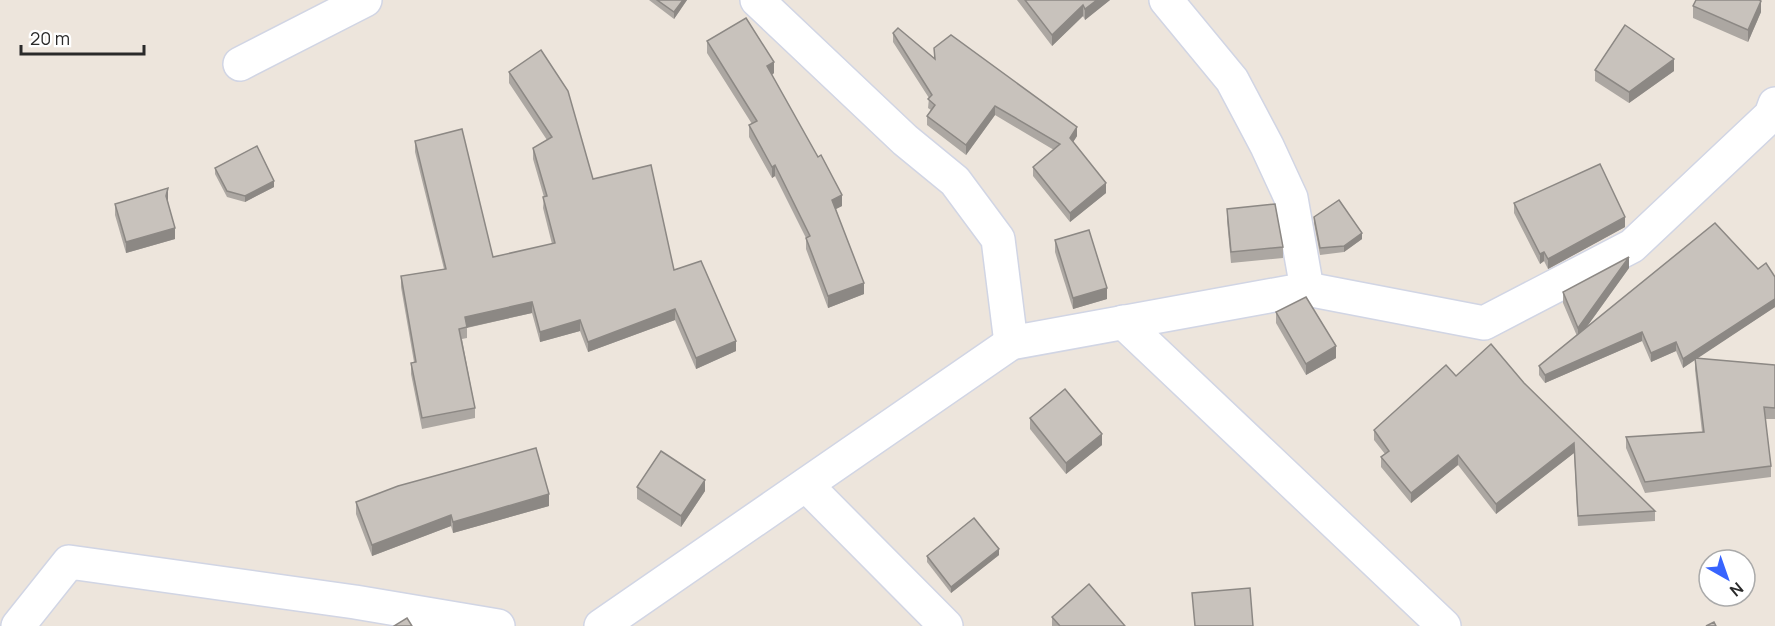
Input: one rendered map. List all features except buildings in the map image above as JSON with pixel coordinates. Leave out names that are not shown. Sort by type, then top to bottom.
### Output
[{"type":"street","points":[[240,64],[363,0]]},
{"type":"street","points":[[757,0],[905,140],[955,181],[998,239],[1011,343]]},
{"type":"street","points":[[1166,0],[1232,80],[1267,146],[1291,198],[1306,289]]},
{"type":"street","points":[[601,626],[1011,343],[1306,289],[1484,323],[1632,246],[1771,115],[1775,104]]},
{"type":"street","points":[[1123,322],[1444,626]]},
{"type":"street","points":[[806,485],[946,626]]},
{"type":"street","points":[[18,626],[69,562],[355,602],[498,626]]}]
